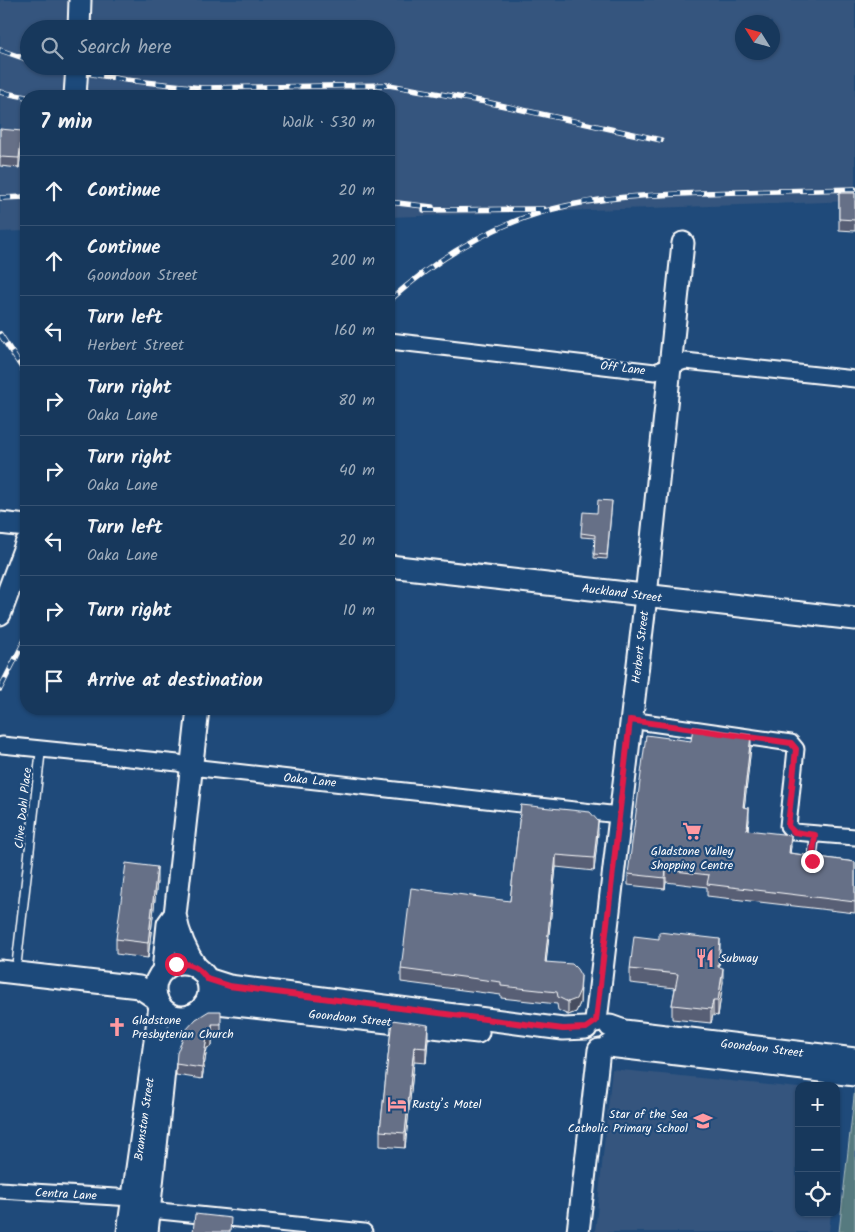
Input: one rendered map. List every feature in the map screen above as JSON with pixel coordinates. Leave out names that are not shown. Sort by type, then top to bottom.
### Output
[{"type":"street","points":[[79,20],[80,0]]},
{"type":"street","points":[[75,90],[76,75]]},
{"type":"street","name":"Herbert Street","points":[[578,1232],[619,816],[646,596],[671,366],[682,243]]},
{"type":"street","name":"Off Lane","points":[[395,342],[655,372],[686,361],[855,379]]},
{"type":"street","points":[[0,524],[20,526]]},
{"type":"street","points":[[0,614],[20,560]]},
{"type":"street","name":"Auckland Street","points":[[395,567],[855,619]]},
{"type":"street","name":"Bramston Street","points":[[197,715],[175,915],[182,943],[202,974]]},
{"type":"street","points":[[630,720],[791,743],[796,749],[788,826],[794,832],[855,837]]},
{"type":"street","name":"Oaka Lane","points":[[2,745],[178,763],[191,767],[619,816]]},
{"type":"street","name":"Bramston Street","points":[[128,1232],[168,924],[175,915]]},
{"type":"street","points":[[6,963],[139,988],[159,989]]},
{"type":"street","points":[[176,964],[191,965],[202,974],[208,997],[198,1010],[178,1017],[171,1014],[159,989],[176,964]]},
{"type":"street","name":"Goondoon Street","points":[[202,974],[229,986],[563,1029],[855,1075]]},
{"type":"street","name":"Goondoon Street","points":[[198,1010],[217,1003],[549,1040],[624,1031],[855,1059]]},
{"type":"street","name":"Bramston Street","points":[[148,1232],[165,1061],[175,1035],[198,1010]]},
{"type":"street","name":"Centra Lane","points":[[0,1190],[132,1198]]},
{"type":"street","points":[[150,1210],[364,1232]]},
{"type":"lane","name":"Clive Dahl Place","points":[[6,963],[41,749]]},
{"type":"lane","points":[[815,835],[812,861],[821,862]]},
{"type":"shaded area","points":[[0,0],[855,0],[855,201],[395,217],[395,90],[20,90],[20,231],[0,232]]},
{"type":"shaded area","name":"Star of the Sea Catholic Primary School","points":[[612,1069],[795,1088],[795,1217],[831,1217],[829,1232],[595,1232]]},
{"type":"green space","points":[[855,1088],[855,1232],[839,1232]]},
{"type":"building","points":[[0,129],[20,131],[19,158],[0,157]]},
{"type":"building","points":[[839,193],[855,193],[855,220],[839,219]]},
{"type":"building","points":[[598,500],[612,501],[607,555],[594,554],[595,535],[581,533],[583,512],[597,513]]},
{"type":"building","name":"Gladstone Valley Shopping Centre","points":[[693,727],[751,735],[743,807],[749,808],[747,830],[791,835],[789,853],[855,862],[855,902],[707,884],[709,875],[666,870],[665,878],[628,874],[646,735],[691,741]]},
{"type":"building","points":[[521,805],[590,812],[598,821],[594,858],[556,855],[545,962],[572,964],[577,969],[581,976],[580,990],[576,999],[568,1002],[558,997],[557,992],[501,986],[501,982],[401,969],[411,888],[510,901]]},
{"type":"building","points":[[126,863],[157,867],[148,943],[116,939]]},
{"type":"building","points":[[659,932],[720,939],[718,967],[723,968],[718,1001],[713,1001],[711,1009],[672,1005],[678,974],[630,969],[634,936],[659,939]]},
{"type":"building","points":[[209,1011],[221,1011],[221,1024],[212,1024],[212,1035],[207,1037],[202,1068],[176,1064],[177,1053],[186,1030],[196,1019]]},
{"type":"building","name":"Rusty’s Motel","points":[[392,1020],[428,1025],[426,1048],[414,1047],[405,1133],[380,1131]]},
{"type":"building","points":[[195,1214],[231,1218],[230,1232],[193,1232]]},
{"type":"railway","points":[[0,50],[20,57]]},
{"type":"railway","points":[[98,75],[126,80],[202,88],[389,85],[486,102],[661,140]]},
{"type":"railway","points":[[0,92],[20,96]]},
{"type":"railway","points":[[395,296],[426,271],[465,245],[508,224],[553,209],[590,201],[646,196],[855,189]]},
{"type":"railway","points":[[0,198],[20,197]]},
{"type":"railway","points":[[395,203],[432,207]]},
{"type":"railway","points":[[424,210],[544,209]]},
{"type":"railway","points":[[0,334],[20,365]]},
{"type":"railway","points":[[0,689],[20,650]]},
{"type":"place","name":"Gladstone Valley Shopping Centre","points":[[692,831]]},
{"type":"place","name":"Subway","points":[[705,958]]},
{"type":"place","name":"Gladstone Presbyterian Church","points":[[117,1027]]},
{"type":"place","name":"Rusty’s Motel","points":[[397,1104]]},
{"type":"place","name":"Star of the Sea Catholic Primary School","points":[[703,1121]]},
{"type":"route","points":[[176,964],[191,965],[203,973],[207,979],[229,986],[563,1029],[586,1028],[596,1021],[630,720],[791,743],[796,749],[788,826],[794,832],[815,835],[812,861]]}]
